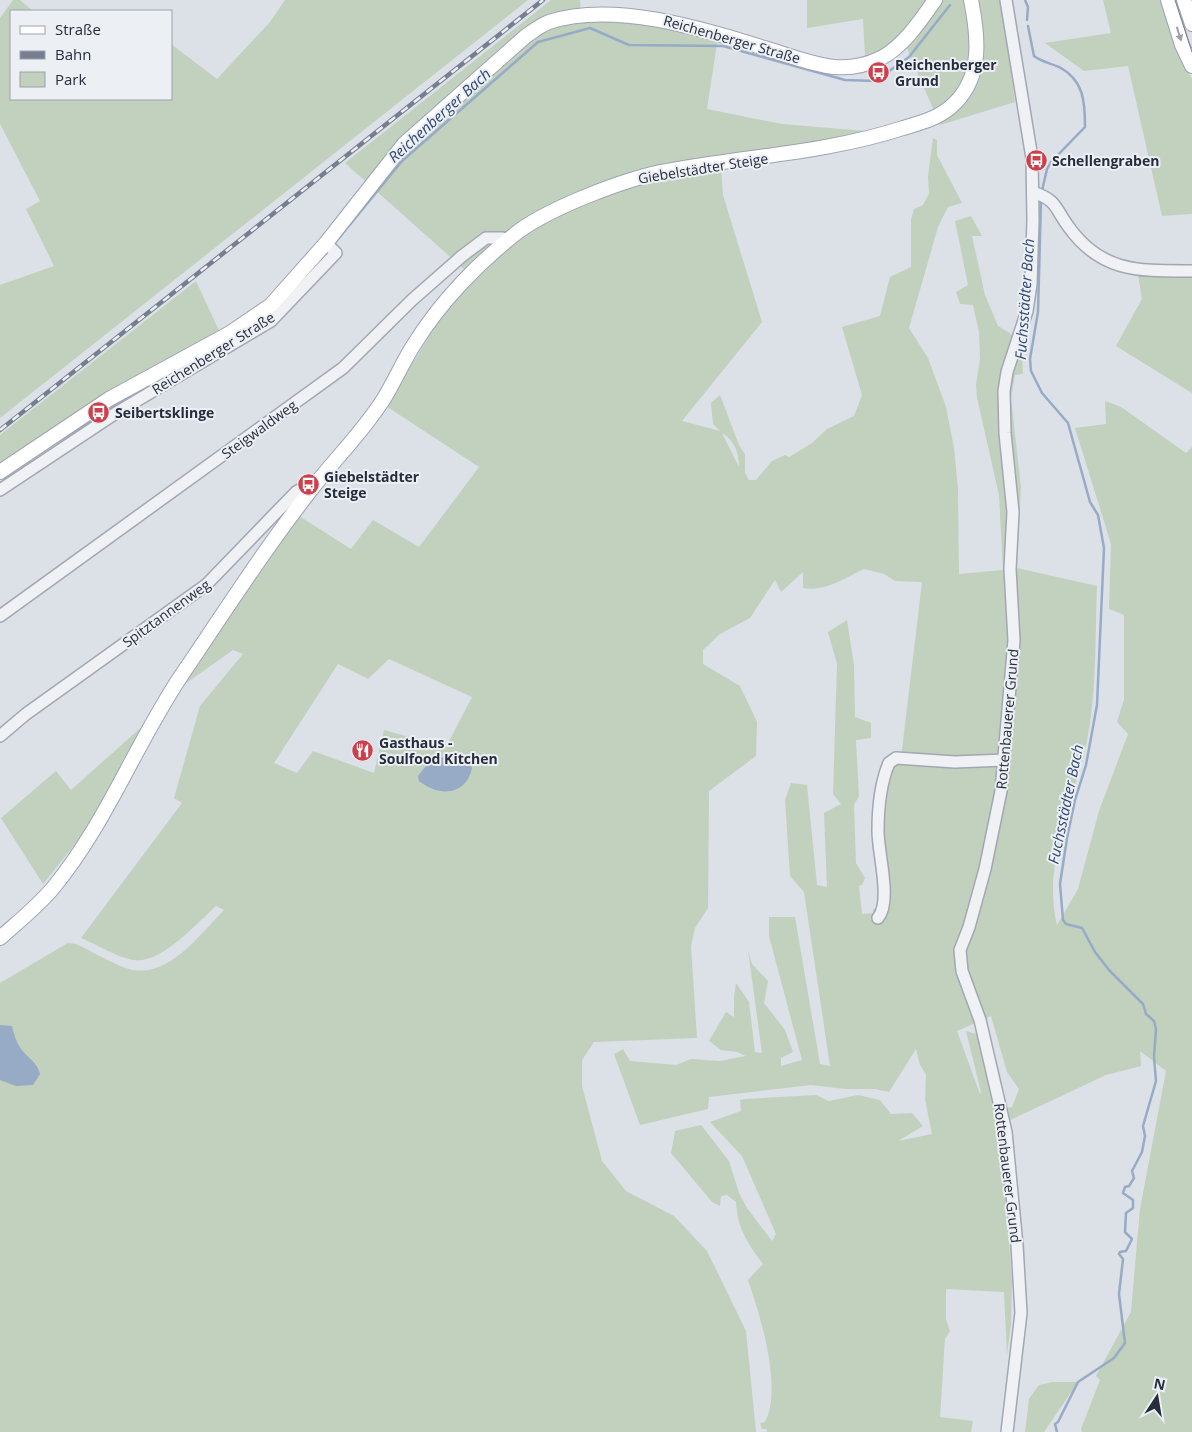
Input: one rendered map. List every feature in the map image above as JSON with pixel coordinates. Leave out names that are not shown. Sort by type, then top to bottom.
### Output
[{"type":"main road","name":"Reichenberger Straße","points":[[0,472],[113,406],[230,333],[271,305],[329,246],[404,144],[526,36],[548,22],[574,14],[608,11],[661,18],[722,34],[821,66],[854,68],[883,57],[900,43],[935,0]]},
{"type":"main road","name":"Giebelstädter Steige","points":[[0,938],[52,890],[94,830],[172,688],[253,570],[320,479],[358,435],[383,400],[416,340],[438,311],[472,274],[506,243],[535,221],[628,180],[664,171],[805,151],[879,136],[937,117],[957,101],[970,80],[976,59],[978,42],[971,0]]},
{"type":"main road","points":[[1168,0],[1182,45],[1192,66]]},
{"type":"main road","points":[[1184,0],[1192,24]]},
{"type":"street","name":"Rottenbauerer Grund","points":[[1006,0],[1032,158],[1033,192],[1030,297],[1007,372],[1004,391],[1005,426],[1013,512],[1010,569],[1014,640],[1004,760],[996,824],[969,927],[960,950],[962,971],[980,1020],[1006,1132],[1017,1245],[1021,1313],[1007,1432]]},
{"type":"street","points":[[1033,192],[1052,200],[1068,226],[1089,250],[1117,266],[1140,271],[1192,271]]},
{"type":"street","name":"Steigwaldweg","points":[[0,616],[343,368],[412,300],[462,256],[486,238],[499,236],[506,243]]},
{"type":"street","name":"Reichenberger Straße","points":[[0,490],[113,406]]},
{"type":"street","name":"Spitztannenweg","points":[[0,736],[26,714],[206,585],[296,492],[320,479]]},
{"type":"street","points":[[878,918],[884,906],[878,833],[879,805],[889,763],[896,758],[955,762],[1004,760]]},
{"type":"green space","points":[[13,0],[20,0],[32,10],[10,10],[10,100],[172,100],[172,45],[217,79],[270,22],[285,0],[528,0],[0,418],[0,285],[54,266],[26,209],[40,201],[0,124],[0,18]]},
{"type":"green space","points":[[551,0],[580,0],[581,18],[607,19],[718,37],[707,109],[782,124],[878,132],[804,147],[703,159],[628,173],[528,219],[466,271],[345,163]]},
{"type":"green space","points":[[807,0],[1001,0],[1015,102],[940,125],[906,46],[897,38],[880,51],[865,55],[863,19],[807,28]]},
{"type":"green space","points":[[1103,0],[1161,0],[1175,48],[1192,79],[1192,214],[1162,216],[1128,66],[1084,71],[1045,43],[1111,33]]},
{"type":"green space","points":[[933,138],[937,140],[937,155],[962,203],[948,207],[938,227],[909,328],[928,358],[946,407],[954,448],[958,489],[959,574],[1003,570],[999,495],[977,398],[976,384],[980,359],[979,332],[973,305],[960,304],[956,292],[968,285],[955,221],[971,216],[982,236],[972,236],[985,295],[998,326],[1021,340],[1023,374],[1015,375],[1011,398],[1021,488],[1017,568],[1097,586],[1095,666],[1090,726],[1056,857],[1053,902],[1057,925],[1078,889],[1099,811],[1128,734],[1117,722],[1124,699],[1124,615],[1109,609],[1111,544],[1075,428],[1106,424],[1105,401],[1121,407],[1186,453],[1192,447],[1192,1432],[1082,1432],[1081,1429],[1100,1380],[1096,1376],[1131,1312],[1140,1209],[1166,1071],[1140,1051],[1141,1066],[1106,1075],[1004,1123],[1012,1188],[1012,1197],[1006,1221],[1012,1281],[1011,1325],[1007,1355],[1004,1292],[946,1289],[946,1319],[950,1331],[945,1339],[940,1417],[973,1421],[971,1432],[767,1432],[767,1429],[762,1429],[760,1423],[765,1422],[770,1408],[772,1390],[771,1371],[763,1331],[748,1280],[763,1264],[744,1235],[736,1202],[727,1195],[721,1196],[720,1206],[712,1202],[671,1153],[675,1131],[701,1125],[729,1161],[739,1193],[747,1208],[772,1241],[776,1234],[742,1156],[710,1122],[741,1111],[740,1100],[745,1099],[816,1095],[829,1101],[858,1095],[880,1100],[891,1114],[912,1113],[923,1126],[898,1141],[932,1134],[925,1099],[926,1074],[920,1065],[916,1049],[889,1092],[875,1089],[845,1089],[811,1085],[709,1097],[708,1109],[640,1125],[614,1054],[623,1049],[630,1061],[676,1065],[691,1059],[720,1061],[746,1056],[737,1052],[721,1050],[709,1041],[726,1012],[734,1017],[736,983],[749,1002],[755,1052],[762,1053],[748,950],[752,964],[768,981],[764,1003],[785,1030],[793,1052],[781,1058],[781,1066],[802,1060],[769,936],[769,917],[795,917],[820,1064],[830,1066],[804,892],[790,876],[785,800],[791,783],[807,785],[817,885],[827,887],[824,813],[841,804],[833,794],[837,664],[828,632],[847,620],[854,665],[855,717],[871,723],[871,738],[856,740],[859,796],[854,805],[856,863],[865,878],[862,885],[859,886],[862,914],[873,913],[873,909],[881,908],[878,884],[883,884],[878,833],[886,769],[901,758],[922,582],[895,581],[884,574],[864,569],[835,583],[811,589],[803,588],[803,572],[781,592],[775,580],[750,618],[720,634],[703,650],[703,664],[740,686],[757,722],[756,756],[709,791],[708,908],[695,928],[691,946],[697,1038],[594,1042],[582,1060],[582,1086],[602,1161],[626,1191],[674,1216],[707,1251],[746,1331],[756,1432],[0,1432],[0,983],[68,943],[76,944],[133,970],[147,970],[160,967],[184,951],[224,910],[216,906],[178,941],[156,956],[145,960],[122,957],[81,938],[182,803],[174,798],[200,706],[243,654],[233,650],[178,689],[299,516],[351,549],[373,520],[419,547],[479,467],[386,406],[443,314],[476,279],[522,236],[564,213],[631,185],[666,176],[721,168],[723,195],[762,322],[682,421],[720,431],[713,424],[711,403],[720,395],[739,445],[745,454],[745,473],[749,480],[756,480],[772,461],[785,455],[789,457],[812,443],[827,429],[854,416],[862,395],[842,327],[880,316],[890,277],[911,267],[911,219],[914,209],[923,205],[929,194],[928,176]],"holes":[[[722,433],[730,439],[735,447],[739,467]],[[389,659],[472,697],[446,747],[384,730],[374,773],[313,751],[297,773],[274,763],[338,664],[368,679]],[[991,1016],[1007,1072],[1019,1089],[1012,1107],[1001,1109],[980,1035],[966,1031],[980,1094],[957,1031]]]},
{"type":"green space","points":[[1192,274],[1192,393],[1116,346],[1142,299],[1138,275]]},
{"type":"green space","points":[[196,281],[220,333],[0,472],[0,435]]},
{"type":"green space","points":[[145,724],[88,828],[43,884],[1,818],[56,771],[71,790]]},
{"type":"green space","points":[[1053,1382],[1078,1382],[1044,1432],[1025,1432],[1029,1399],[1039,1385]]},
{"type":"water","points":[[435,755],[447,759],[452,757],[470,764],[472,768],[469,777],[458,789],[451,791],[435,790],[419,781],[418,776]]},
{"type":"water","points":[[0,1025],[12,1026],[19,1046],[37,1066],[40,1074],[33,1085],[16,1086],[0,1080]]},
{"type":"waterway","name":"Fuchsstädter Bach","points":[[1025,0],[1028,7],[1027,20]]},
{"type":"waterway","name":"Reichenberger Bach","points":[[334,244],[402,161],[538,42],[590,28],[629,45],[723,46],[845,80],[875,81],[909,57],[950,5]]},
{"type":"waterway","name":"Fuchsstädter Bach","points":[[1028,26],[1034,56],[1059,67],[1074,78],[1081,92],[1084,109],[1085,127],[1051,162],[1047,169],[1042,191]]},
{"type":"waterway","name":"Fuchsstädter Bach","points":[[1041,200],[1038,312],[1030,359],[1031,371],[1042,393],[1068,423],[1090,502],[1098,515],[1104,548],[1097,705],[1086,765],[1075,800],[1067,838],[1060,884],[1063,920],[1066,924],[1082,928],[1095,952],[1109,970],[1143,1004],[1146,1014],[1154,1021],[1156,1029],[1154,1057],[1156,1081],[1143,1126],[1145,1136],[1142,1152],[1132,1171],[1134,1178],[1129,1186],[1125,1187],[1123,1193],[1133,1200],[1133,1208],[1126,1213],[1125,1232],[1132,1239],[1126,1251],[1119,1254],[1123,1259],[1119,1294],[1125,1343],[1114,1358],[1078,1382],[1058,1422],[1055,1424],[1057,1432]]},
{"type":"waterway","name":"Reichenberger Bach","points":[[57,442],[144,388]]},
{"type":"tram line","points":[[1175,0],[1192,52]]},
{"type":"railway","points":[[0,430],[543,0]]},
{"type":"place","name":"Reichenberger Grund","points":[[879,72]]},
{"type":"place","name":"Schellengraben","points":[[1036,160]]},
{"type":"place","name":"Seibertsklinge","points":[[99,412]]},
{"type":"place","name":"Giebelstädter Steige","points":[[308,484]]},
{"type":"place","name":"Gasthaus - Soulfood Kitchen","points":[[363,750]]}]
